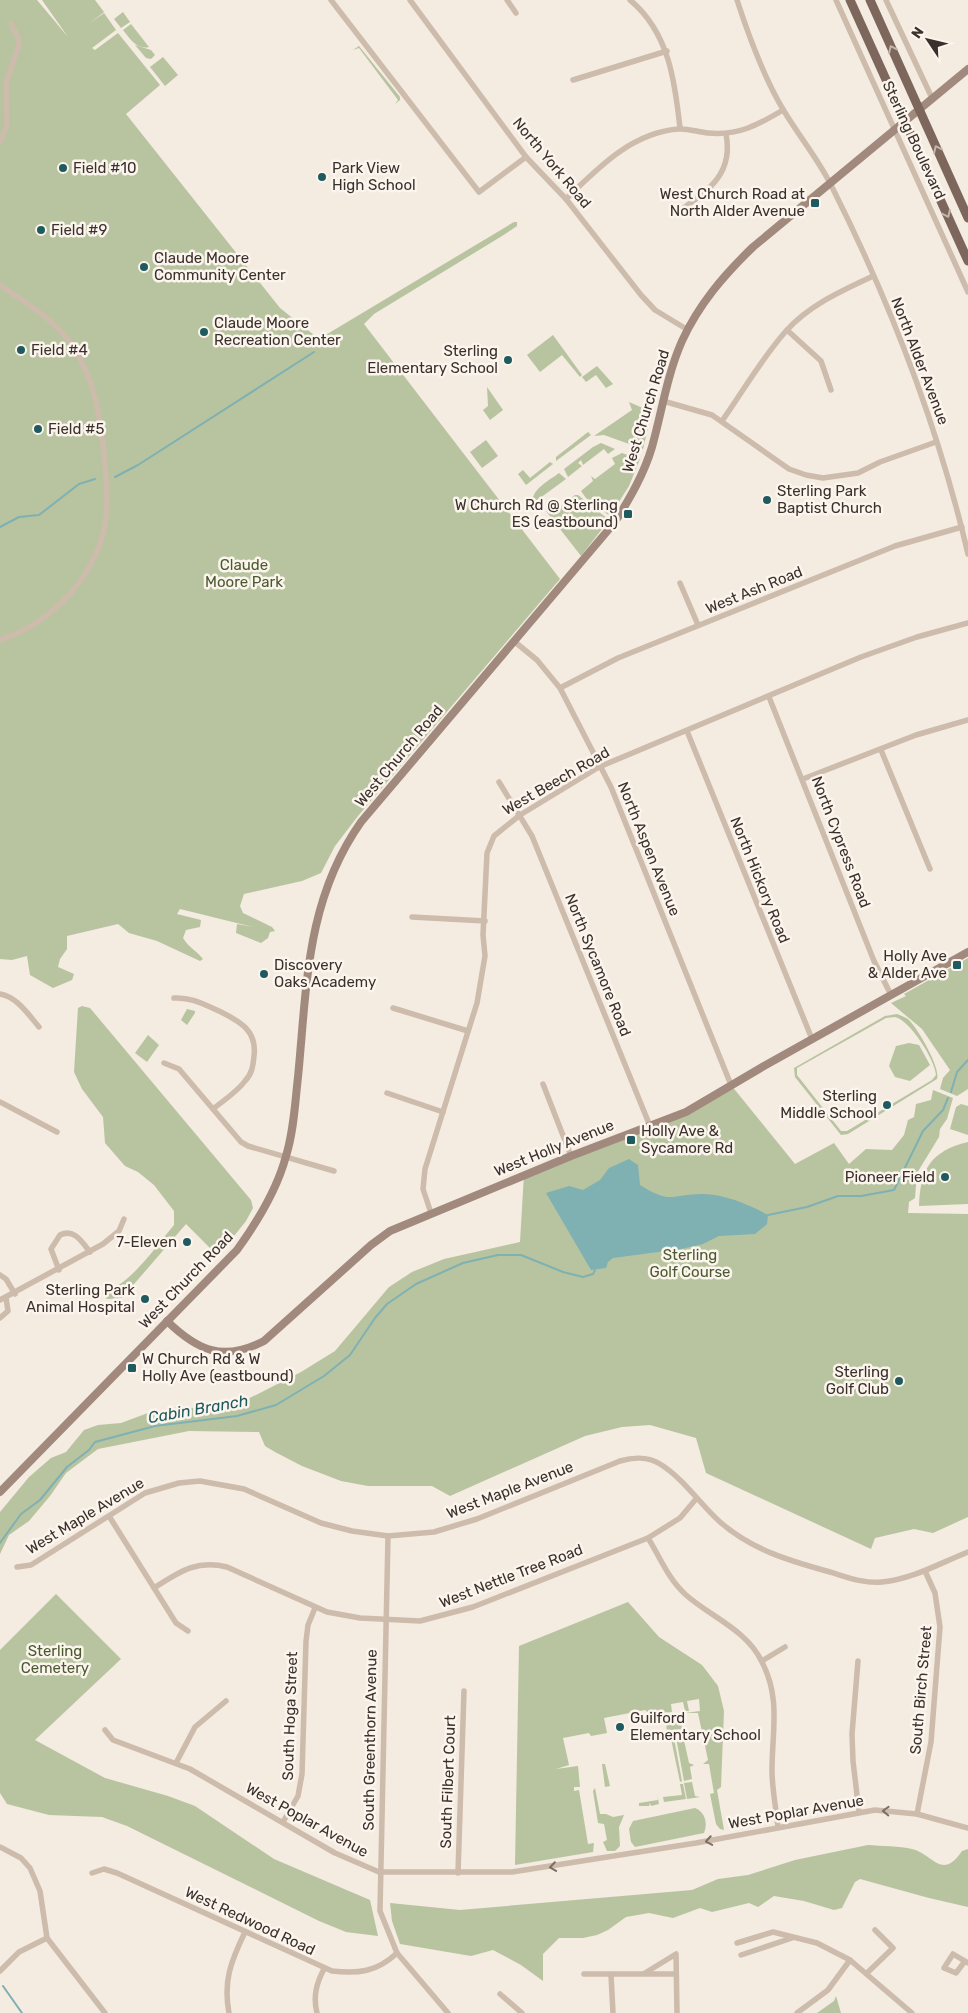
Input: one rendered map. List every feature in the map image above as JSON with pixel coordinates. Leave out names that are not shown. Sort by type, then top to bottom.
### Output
[{"type":"main road","points":[[850,0],[968,260]]},
{"type":"main road","points":[[870,0],[968,218]]},
{"type":"main road","name":"West Church Road","points":[[0,1494],[238,1250],[265,1208],[286,1156],[294,1115],[312,940],[320,902],[334,867],[361,822],[602,541],[628,502],[649,456],[674,363],[688,330],[722,277],[753,247],[968,69]]},
{"type":"main road","name":"West Holly Avenue","points":[[167,1321],[183,1336],[206,1350],[228,1353],[248,1349],[264,1341],[390,1230],[571,1156],[686,1112],[968,952]]},
{"type":"street","points":[[331,0],[479,192],[526,157]]},
{"type":"street","name":"North York Road","points":[[410,0],[526,157],[566,199],[646,300],[655,310],[688,330]]},
{"type":"street","points":[[506,0],[516,13]]},
{"type":"street","points":[[630,0],[652,24],[666,51],[676,84],[680,128]]},
{"type":"street","name":"North Alder Avenue","points":[[737,0],[745,25],[783,110],[831,183],[908,357],[962,527],[968,554]]},
{"type":"street","name":"Sterling Boulevard","points":[[836,0],[894,132],[931,205],[968,292]]},
{"type":"street","points":[[886,0],[932,98]]},
{"type":"street","points":[[0,142],[2,133],[7,125],[6,83],[19,45],[18,38],[11,24]]},
{"type":"street","points":[[573,80],[666,51]]},
{"type":"street","points":[[566,199],[615,153],[628,145],[660,132],[680,128],[726,134],[746,129],[783,110]]},
{"type":"street","points":[[678,212],[720,177],[726,162],[728,145],[726,134]]},
{"type":"street","points":[[722,421],[787,330],[807,312],[835,294],[873,276]]},
{"type":"street","points":[[0,285],[54,323],[72,346],[85,369],[93,385],[100,414],[108,487],[106,518],[99,545],[88,569],[76,587],[44,618],[0,640]]},
{"type":"street","points":[[787,330],[821,361],[831,390]]},
{"type":"street","points":[[663,401],[694,408],[722,421],[789,469],[806,476],[823,478],[858,473],[880,462],[936,442]]},
{"type":"street","name":"West Ash Road","points":[[560,688],[618,658],[895,546],[962,527]]},
{"type":"street","points":[[680,583],[698,625]]},
{"type":"street","name":"West Beech Road","points":[[431,1213],[423,1190],[424,1169],[468,1031],[482,980],[485,956],[484,921],[487,853],[494,836],[520,814],[599,767],[879,650],[968,623]]},
{"type":"street","name":"North Aspen Avenue","points":[[515,642],[537,660],[560,688],[620,808],[731,1085]]},
{"type":"street","name":"North Cypress Road","points":[[768,697],[803,779],[874,961],[891,995]]},
{"type":"street","points":[[803,779],[916,735],[968,720]]},
{"type":"street","name":"North Hickory Road","points":[[686,731],[812,1039]]},
{"type":"street","points":[[881,750],[930,869]]},
{"type":"street","name":"North Sycamore Road","points":[[499,782],[532,836],[650,1126]]},
{"type":"street","points":[[412,917],[484,921]]},
{"type":"street","points":[[0,994],[21,1006],[38,1027]]},
{"type":"street","points":[[174,998],[188,997],[226,1015],[240,1022],[252,1036],[255,1046],[250,1075],[245,1082],[213,1109]]},
{"type":"street","points":[[393,1008],[468,1031]]},
{"type":"street","points":[[164,1063],[179,1069],[241,1142],[248,1146],[334,1171]]},
{"type":"street","points":[[543,1084],[571,1156]]},
{"type":"street","points":[[387,1093],[443,1112]]},
{"type":"street","points":[[0,1102],[57,1132]]},
{"type":"street","points":[[0,1318],[8,1311],[3,1299],[90,1252],[112,1237],[119,1230],[124,1219]]},
{"type":"street","points":[[59,1270],[51,1249],[60,1235],[73,1234],[90,1252]]},
{"type":"street","points":[[0,1275],[6,1279],[15,1294]]},
{"type":"street","name":"West Maple Avenue","points":[[17,1567],[31,1565],[145,1493],[161,1486],[200,1481],[244,1489],[321,1523],[388,1536],[434,1532],[477,1519],[634,1457],[647,1458],[659,1463],[672,1473],[696,1500],[721,1523],[748,1543],[792,1562],[871,1582],[904,1578],[968,1552]]},
{"type":"street","name":"West Nettle Tree Road","points":[[154,1588],[180,1572],[210,1563],[227,1567],[315,1608],[344,1616],[420,1621],[463,1610],[648,1538],[680,1518],[696,1500]]},
{"type":"street","points":[[109,1516],[176,1623],[182,1629],[188,1631]]},
{"type":"street","name":"South Greenthorn Avenue","points":[[388,1536],[379,1872],[380,1911],[397,1953],[448,2013]]},
{"type":"street","points":[[648,1538],[669,1576],[684,1593],[740,1634],[762,1661],[771,1682],[776,1708],[772,1770],[778,1827]]},
{"type":"street","name":"South Birch Street","points":[[917,1814],[932,1742],[940,1627],[936,1593],[926,1570]]},
{"type":"street","name":"South Hoga Street","points":[[283,1822],[298,1796],[302,1774],[306,1642],[308,1624],[315,1608]]},
{"type":"street","points":[[762,1661],[786,1646]]},
{"type":"street","points":[[858,1661],[852,1734],[859,1812]]},
{"type":"street","name":"South Filbert Court","points":[[458,1873],[464,1691]]},
{"type":"street","points":[[176,1763],[195,1727],[226,1701]]},
{"type":"street","name":"West Poplar Avenue","points":[[105,1730],[113,1740],[176,1763],[216,1783],[335,1854],[379,1872],[512,1872],[602,1859],[859,1812],[890,1811],[917,1814],[968,1828]]},
{"type":"street","points":[[0,1847],[21,1858],[37,1882],[47,1938],[105,2013]]},
{"type":"street","name":"West Redwood Road","points":[[92,1873],[104,1869],[117,1873],[324,1969],[352,1974],[368,1972],[381,1966],[397,1953]]},
{"type":"street","points":[[867,1973],[893,1948],[874,1930]]},
{"type":"street","points":[[230,2013],[226,1994],[228,1971],[245,1932]]},
{"type":"street","points":[[737,1943],[772,1932],[780,1932],[792,1938],[817,1943],[850,1960],[912,2013]]},
{"type":"street","points":[[0,1971],[12,1957],[47,1938]]},
{"type":"street","points":[[741,1955],[792,1938]]},
{"type":"street","points":[[645,1973],[676,1954],[677,2013]]},
{"type":"street","points":[[797,2013],[828,1990],[850,1960]]},
{"type":"street","points":[[316,2013],[314,2000],[317,1981],[324,1969]]},
{"type":"street","points":[[584,1974],[676,1974]]},
{"type":"street","points":[[612,1974],[613,2013]]},
{"type":"street","points":[[500,1994],[522,2013]]},
{"type":"green space","name":"Claude Moore Park","points":[[0,0],[37,0],[68,37],[42,0],[95,0],[104,12],[90,23],[104,13],[116,30],[92,48],[95,50],[118,33],[160,85],[126,114],[280,308],[319,339],[514,222],[517,222],[517,226],[502,236],[374,314],[364,324],[560,579],[358,816],[335,846],[321,873],[302,881],[244,894],[240,906],[243,913],[272,927],[275,931],[270,932],[268,938],[261,943],[236,933],[237,924],[253,927],[180,909],[177,914],[201,920],[200,927],[186,930],[183,938],[203,959],[200,961],[157,941],[129,933],[118,924],[67,936],[67,949],[60,959],[58,967],[74,974],[72,980],[53,988],[30,975],[27,956],[12,960],[0,959]]},
{"type":"green space","points":[[123,12],[130,22],[121,28],[114,19]]},
{"type":"green space","points":[[131,24],[149,47],[145,48],[137,45],[123,30]]},
{"type":"green space","points":[[135,45],[151,50],[155,55],[151,59],[146,58]]},
{"type":"green space","points":[[359,46],[400,97],[400,100],[395,104],[398,100],[359,48],[353,50]]},
{"type":"green space","points":[[163,57],[178,75],[165,86],[150,67]]},
{"type":"green space","points":[[553,335],[582,375],[580,377],[562,355],[540,372],[527,355]]},
{"type":"green space","points":[[597,366],[613,384],[606,388],[596,375],[586,382],[582,377]]},
{"type":"green space","points":[[487,387],[503,410],[490,420],[483,410],[488,406]]},
{"type":"green space","points":[[629,402],[652,412],[643,449],[604,435],[594,436],[632,410]]},
{"type":"green space","points":[[588,432],[591,435],[556,461],[556,457]]},
{"type":"green space","points":[[486,440],[498,456],[482,468],[470,452]]},
{"type":"green space","points":[[601,443],[615,449],[608,454],[604,449],[583,465],[581,460],[578,463],[582,466],[568,477],[564,469]]},
{"type":"green space","points":[[622,453],[640,459],[629,486],[610,516],[586,498],[581,491],[593,481],[591,476],[595,479],[615,464],[612,458]]},
{"type":"green space","points":[[550,462],[553,464],[526,485],[518,474],[523,470],[530,478]]},
{"type":"green space","points":[[559,473],[566,479],[536,501],[540,506],[535,508],[533,497],[536,492],[544,483]]},
{"type":"green space","points":[[575,495],[578,495],[609,520],[581,556],[546,511],[548,510],[551,514]]},
{"type":"green space","points":[[968,958],[968,1089],[957,1096],[940,1089],[943,1078],[950,1070],[922,1029],[891,1003],[906,996],[904,994]]},
{"type":"green space","points":[[82,1006],[90,1008],[251,1200],[253,1208],[246,1221],[218,1256],[186,1224],[122,1298],[107,1299],[102,1293],[123,1282],[142,1264],[174,1225],[174,1211],[154,1185],[138,1172],[125,1166],[105,1143],[103,1117],[82,1089],[74,1072],[78,1008]]},
{"type":"green space","points":[[187,1009],[195,1011],[195,1013],[187,1025],[181,1020]]},
{"type":"green space","points":[[897,1014],[912,1023],[932,1057],[937,1074],[937,1079],[848,1134],[841,1135],[795,1077],[794,1068],[885,1016]],"holes":[[[895,1017],[908,1025],[927,1051],[935,1068],[936,1075],[932,1080],[847,1131],[841,1131],[797,1075],[797,1068],[886,1018]]]},
{"type":"green space","points":[[148,1035],[159,1045],[147,1062],[135,1053]]},
{"type":"green space","points":[[909,1043],[919,1045],[930,1065],[910,1081],[895,1077],[889,1066],[896,1046]]},
{"type":"green space","name":"Sterling Golf Course","points":[[731,1085],[795,1164],[834,1143],[849,1164],[866,1149],[892,1150],[904,1135],[908,1120],[914,1117],[916,1104],[931,1100],[933,1090],[953,1098],[947,1119],[940,1129],[939,1137],[917,1173],[915,1198],[909,1202],[908,1213],[968,1214],[968,1517],[933,1533],[914,1529],[875,1538],[871,1549],[706,1473],[696,1438],[650,1425],[622,1427],[585,1436],[450,1496],[432,1486],[368,1486],[341,1481],[302,1466],[275,1452],[265,1446],[259,1432],[189,1431],[98,1449],[66,1473],[29,1521],[9,1535],[0,1554],[0,1512],[29,1477],[51,1458],[66,1452],[84,1430],[98,1425],[121,1423],[148,1413],[179,1407],[209,1409],[240,1403],[301,1372],[335,1351],[389,1287],[412,1272],[444,1259],[520,1242],[524,1174],[686,1112]]},
{"type":"green space","points":[[961,1104],[968,1106],[968,1135],[950,1129],[956,1107]]},
{"type":"green space","name":"Pioneer Field","points":[[968,1142],[968,1204],[919,1206],[925,1172],[936,1156],[955,1146]]},
{"type":"green space","name":"Sterling Cemetery","points":[[56,1594],[121,1659],[35,1740],[105,1778],[168,1796],[195,1806],[274,1859],[370,1900],[378,1936],[346,1932],[319,1921],[127,1826],[102,1817],[49,1815],[7,1804],[0,1793],[0,1650]]},
{"type":"green space","name":"Guilford Elementary School","points":[[628,1602],[659,1637],[702,1665],[718,1686],[724,1711],[721,1787],[717,1790],[724,1830],[720,1829],[716,1824],[710,1794],[714,1793],[709,1764],[703,1764],[708,1760],[698,1713],[685,1713],[700,1711],[699,1699],[687,1701],[689,1711],[685,1711],[683,1702],[671,1704],[672,1712],[663,1713],[663,1723],[645,1710],[604,1718],[607,1733],[591,1736],[589,1733],[563,1738],[569,1765],[556,1769],[578,1766],[580,1787],[574,1787],[574,1791],[579,1790],[588,1844],[594,1843],[593,1852],[515,1865],[519,1646]]},
{"type":"green space","points":[[683,1713],[680,1715],[682,1729],[667,1731],[665,1717]]},
{"type":"green space","points":[[682,1731],[689,1763],[694,1765],[690,1767],[692,1779],[684,1781],[675,1732]]},
{"type":"green space","points":[[673,1733],[682,1781],[680,1782],[670,1734]]},
{"type":"green space","points":[[602,1764],[605,1764],[610,1786],[605,1787]]},
{"type":"green space","points":[[692,1782],[695,1796],[700,1797],[687,1799],[684,1783]]},
{"type":"green space","points":[[680,1784],[683,1784],[686,1799],[664,1802],[663,1797],[682,1795]]},
{"type":"green space","points":[[595,1788],[600,1814],[613,1817],[624,1815],[619,1827],[620,1846],[615,1851],[607,1851],[603,1842],[607,1840],[604,1824],[598,1823],[593,1791]]},
{"type":"green space","points":[[657,1793],[659,1804],[651,1806],[650,1803],[649,1806],[639,1806],[639,1803],[658,1800]]},
{"type":"green space","points":[[695,1808],[705,1818],[704,1833],[635,1847],[631,1842],[629,1829],[633,1821]]},
{"type":"green space","points":[[868,1845],[912,1849],[943,1865],[949,1864],[962,1851],[968,1849],[968,1907],[860,1879],[855,1882],[842,1908],[834,1910],[804,1901],[774,1896],[758,1907],[749,1903],[712,1912],[700,1908],[673,1918],[649,1913],[626,1917],[608,1930],[597,1935],[583,1938],[559,1938],[543,1954],[543,1981],[521,1965],[493,1950],[471,1956],[400,1944],[392,1921],[390,1903],[460,1910],[692,1890],[718,1879],[748,1875],[795,1860]]},
{"type":"green space","points":[[836,1996],[841,2013],[817,2013],[834,2001]]},
{"type":"water","points":[[629,1159],[638,1165],[640,1185],[659,1195],[671,1197],[711,1194],[728,1198],[768,1215],[767,1224],[755,1234],[719,1236],[703,1244],[681,1249],[613,1258],[608,1262],[606,1268],[591,1270],[546,1193],[569,1186],[583,1190],[600,1180],[609,1168]]},
{"type":"waterway","points":[[115,477],[138,465],[314,352]]},
{"type":"waterway","points":[[0,527],[19,517],[39,515],[79,484],[95,479]]},
{"type":"waterway","points":[[951,1092],[957,1072],[968,1060]]},
{"type":"waterway","points":[[768,1215],[807,1207],[838,1196],[861,1196],[894,1190],[923,1131],[943,1110],[948,1098]]},
{"type":"waterway","name":"Cabin Branch","points":[[0,1543],[21,1514],[40,1500],[67,1467],[89,1450],[95,1442],[155,1426],[237,1416],[276,1405],[324,1376],[350,1355],[387,1304],[416,1284],[463,1263],[498,1255],[521,1255],[563,1272],[583,1277],[593,1274],[595,1270]]},
{"type":"waterway","points":[[3,1986],[22,2013]]},
{"type":"place","name":"Field #10","points":[[63,168]]},
{"type":"place","name":"Park View High School","points":[[322,177]]},
{"type":"place","name":"West Church Road at North Alder Avenue","points":[[815,203]]},
{"type":"place","name":"Field #9","points":[[41,230]]},
{"type":"place","name":"Claude Moore Community Center","points":[[144,267]]},
{"type":"place","name":"Claude Moore Recreation Center","points":[[204,332]]},
{"type":"place","name":"Field #4","points":[[21,350]]},
{"type":"place","name":"Sterling Elementary School","points":[[508,360]]},
{"type":"place","name":"Field #5","points":[[38,429]]},
{"type":"place","name":"Sterling Park Baptist Church","points":[[767,500]]},
{"type":"place","name":"W Church Rd @ Sterling ES (eastbound)","points":[[628,514]]},
{"type":"place","name":"Holly Ave & Alder Ave","points":[[957,965]]},
{"type":"place","name":"Discovery Oaks Academy","points":[[264,974]]},
{"type":"place","name":"Sterling Middle School","points":[[887,1105]]},
{"type":"place","name":"Holly Ave & Sycamore Rd","points":[[631,1140]]},
{"type":"place","name":"Pioneer Field","points":[[945,1177]]},
{"type":"place","name":"7-Eleven","points":[[187,1242]]},
{"type":"place","name":"Sterling Park Animal Hospital","points":[[145,1299]]},
{"type":"place","name":"W Church Rd & W Holly Ave (eastbound)","points":[[132,1368]]},
{"type":"place","name":"Sterling Golf Club","points":[[899,1381]]},
{"type":"place","name":"Guilford Elementary School","points":[[620,1727]]}]
